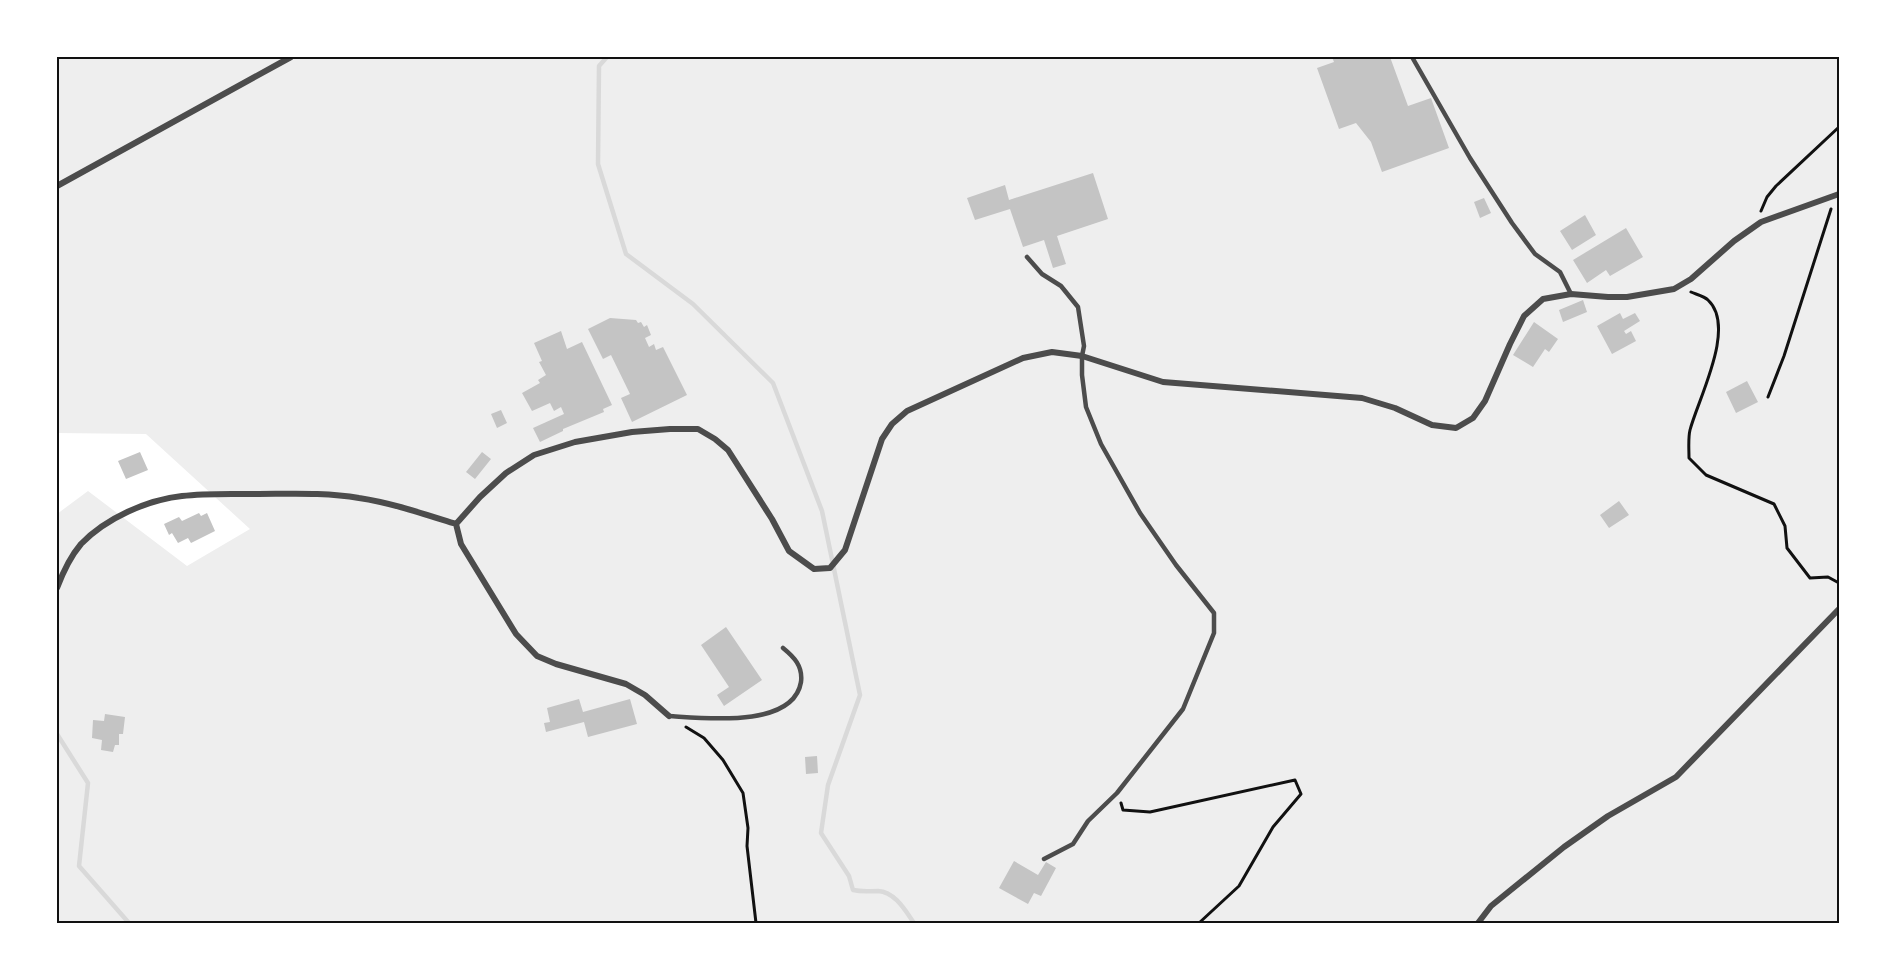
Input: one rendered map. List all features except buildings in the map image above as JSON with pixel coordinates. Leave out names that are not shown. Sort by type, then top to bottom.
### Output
[{"type":"street","points":[[57,186],[291,57]]},
{"type":"street","points":[[456,524],[506,473],[534,455],[574,442],[632,432],[698,429],[728,450],[772,519],[789,551],[814,569],[830,568],[845,550],[882,440],[892,424],[907,411],[1023,357],[1052,352],[1082,356],[1164,382],[1362,398],[1395,408],[1432,425],[1456,428],[1473,418],[1485,401],[1524,316],[1543,299],[1571,294],[1627,297],[1674,289],[1691,279],[1734,241],[1761,222],[1839,194]]},
{"type":"street","points":[[57,588],[73,555],[81,544],[99,529],[128,512],[181,496],[315,494],[357,497],[391,504],[456,524]]},
{"type":"street","points":[[456,524],[461,544],[516,634],[537,656],[556,664],[626,684],[645,695],[669,716]]},
{"type":"street","points":[[1478,923],[1491,906],[1564,847],[1608,816],[1676,777],[1839,609]]},
{"type":"lane","points":[[1412,57],[1470,158],[1512,223],[1535,254],[1560,273],[1571,294]]},
{"type":"lane","points":[[1027,257],[1042,274],[1061,286],[1078,307],[1084,346],[1082,356],[1086,407],[1101,444],[1140,513],[1176,565],[1214,613],[1214,633],[1182,709],[1117,793],[1088,821],[1073,844],[1044,859]]},
{"type":"lane","points":[[669,716],[751,717],[782,709],[798,695],[801,679],[797,659],[783,648]]},
{"type":"path","points":[[1761,222],[1761,212],[1767,197],[1776,186],[1839,128]]},
{"type":"path","points":[[1768,397],[1784,356],[1828,215],[1835,201]]},
{"type":"path","points":[[1674,289],[1692,292],[1708,300],[1718,317],[1719,338],[1705,390],[1689,431],[1689,458],[1706,475],[1774,504],[1785,526],[1787,548],[1810,578],[1828,577],[1839,583]]},
{"type":"path","points":[[669,716],[704,738],[723,760],[743,793],[756,923]]},
{"type":"path","points":[[1117,793],[1123,810],[1150,812],[1295,780],[1301,794],[1273,827],[1239,886],[1198,923]]},
{"type":"shaded area","points":[[57,57],[1839,57],[1839,923],[57,923],[57,514],[88,491],[187,566],[250,529],[146,434],[57,433]]},
{"type":"waterway","points":[[607,57],[599,66],[598,164],[626,254],[693,304],[773,383],[822,511],[860,695],[828,785],[821,833],[849,876],[853,890],[878,891],[890,895],[899,902],[914,923]]},
{"type":"waterway","points":[[57,734],[88,783],[79,866],[129,923]]}]
